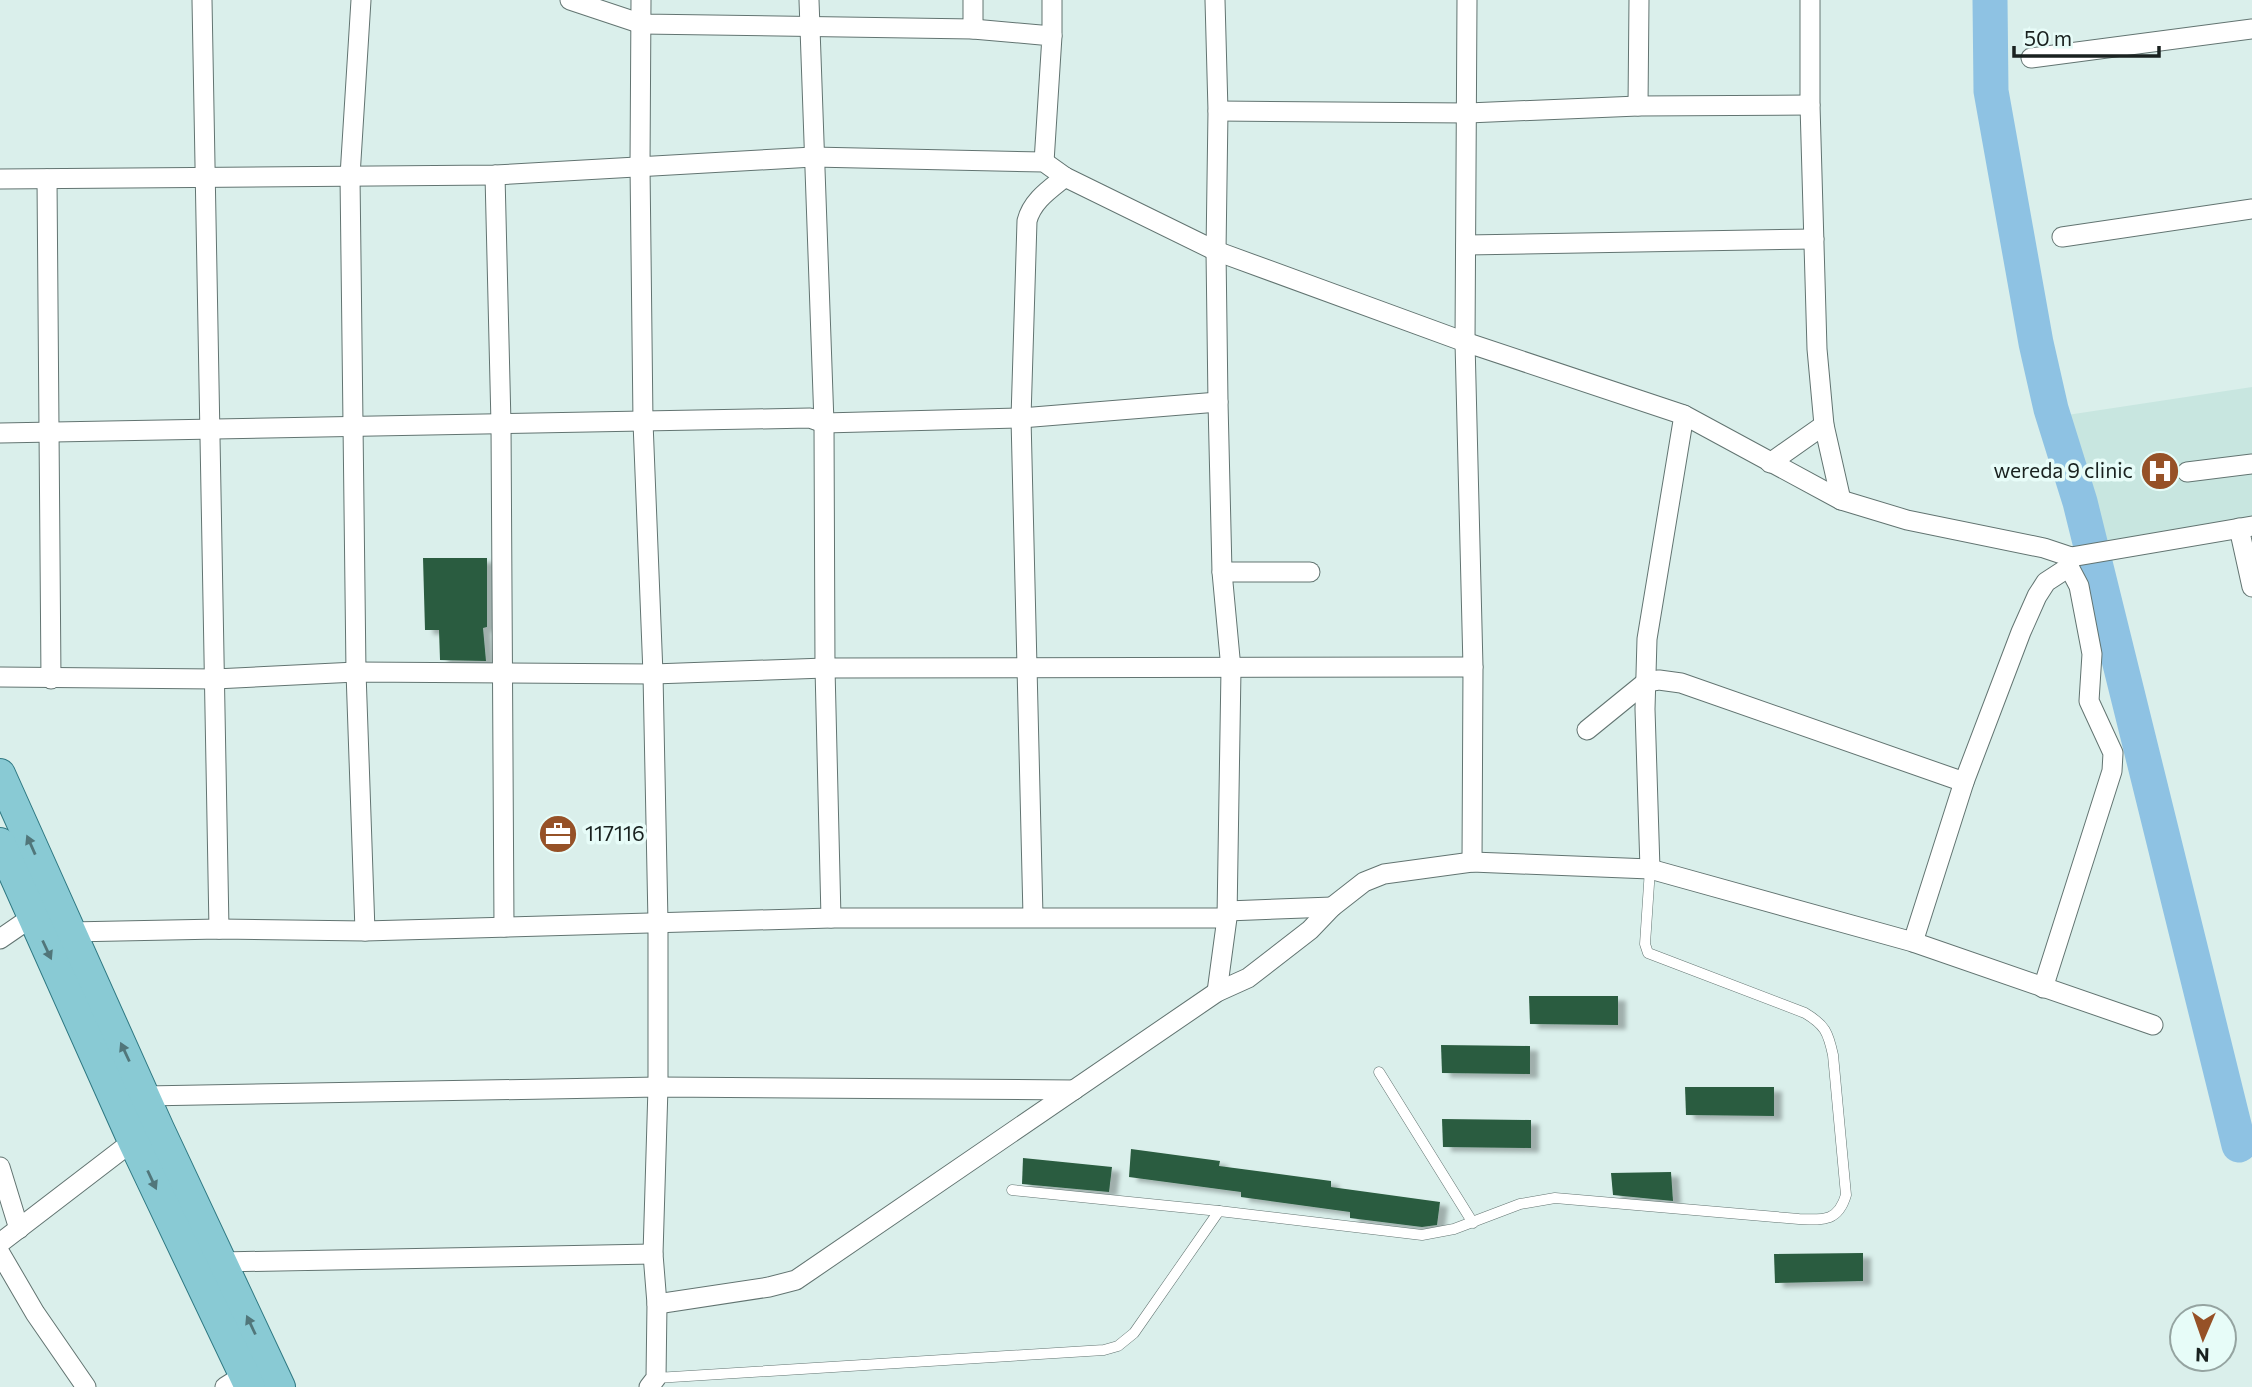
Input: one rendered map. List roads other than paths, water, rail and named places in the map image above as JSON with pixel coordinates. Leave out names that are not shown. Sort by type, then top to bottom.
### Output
[{"type":"main road","points":[[0,774],[69,932],[280,1387]]},
{"type":"main road","points":[[0,843],[239,1383]]},
{"type":"street","points":[[202,0],[219,929]]},
{"type":"street","points":[[361,0],[350,176],[356,672],[365,930]]},
{"type":"street","points":[[570,0],[642,24],[973,29],[1052,36]]},
{"type":"street","points":[[641,0],[643,422],[653,674],[658,922],[653,1254],[657,1304],[653,1383]]},
{"type":"street","points":[[809,0],[824,423],[825,668],[831,918]]},
{"type":"street","points":[[973,0],[973,29]]},
{"type":"street","points":[[1044,162],[1052,0]]},
{"type":"street","points":[[1215,0],[1222,572],[1231,669],[1227,914],[1217,992]]},
{"type":"street","points":[[1467,0],[1465,342],[1473,667],[1472,862]]},
{"type":"street","points":[[1638,106],[1639,0]]},
{"type":"street","points":[[1810,0],[1810,105],[1817,349],[1824,425],[1841,500]]},
{"type":"street","points":[[2031,58],[2252,29]]},
{"type":"street","points":[[1218,111],[1468,113],[1638,106],[1810,105]]},
{"type":"street","points":[[0,179],[495,175],[813,157],[1044,162],[1065,177],[1216,251],[1465,342],[1684,415],[1841,500],[1907,520],[2045,548],[2076,559]]},
{"type":"street","points":[[495,175],[501,424],[504,927]]},
{"type":"street","points":[[1033,916],[1021,418],[1027,222],[1037,200],[1065,177]]},
{"type":"street","points":[[47,179],[51,679]]},
{"type":"street","points":[[2062,237],[2252,209]]},
{"type":"street","points":[[1466,245],[1814,239]]},
{"type":"street","points":[[0,433],[810,418],[824,423],[1021,418],[1219,402]]},
{"type":"street","points":[[1650,869],[1647,639],[1684,415]]},
{"type":"street","points":[[1770,463],[1824,425]]},
{"type":"street","points":[[2187,472],[2252,464]]},
{"type":"street","points":[[1913,942],[1964,782],[2037,596],[2046,582],[2076,559],[2120,548],[2245,527],[2252,587]]},
{"type":"street","points":[[2043,988],[2112,771],[2113,752],[2089,701],[2092,654],[2076,559]]},
{"type":"street","points":[[1222,572],[1310,572]]},
{"type":"street","points":[[0,677],[215,679],[356,672],[653,674],[825,668],[1473,667]]},
{"type":"street","points":[[1587,730],[1646,682],[1659,680],[1681,683],[1964,782]]},
{"type":"street","points":[[657,1304],[769,1287],[796,1280],[1217,992],[1248,978],[1310,930],[1332,907],[1364,882],[1384,873],[1472,862],[1650,869],[1913,942],[2153,1025]]},
{"type":"street","points":[[69,932],[365,930],[831,918],[1227,914],[1332,907]]},
{"type":"street","points":[[0,939],[32,917]]},
{"type":"street","points":[[145,1096],[657,1087],[1074,1090]]},
{"type":"street","points":[[0,1243],[133,1141]]},
{"type":"street","points":[[0,1167],[19,1229]]},
{"type":"street","points":[[0,1253],[34,1313],[86,1387]]},
{"type":"street","points":[[221,1262],[653,1254]]},
{"type":"lane","points":[[1012,1190],[1219,1211],[1406,1234],[1437,1233],[1473,1223],[1520,1204],[1555,1198],[1799,1219],[1819,1220],[1835,1215],[1841,1209],[1846,1195],[1833,1055],[1830,1040],[1821,1023],[1805,1013],[1648,953],[1644,944],[1650,869]]},
{"type":"lane","points":[[1379,1072],[1473,1223]]},
{"type":"lane","points":[[653,1383],[1104,1350],[1118,1346],[1134,1333],[1219,1211]]},
{"type":"waterway","points":[[1990,0],[1991,91],[2036,343],[2051,409],[2080,502],[2239,1145]]},
{"type":"place","name":"wereda 9 clinic","points":[[2160,471]]},
{"type":"place","name":"117116","points":[[558,834]]}]
